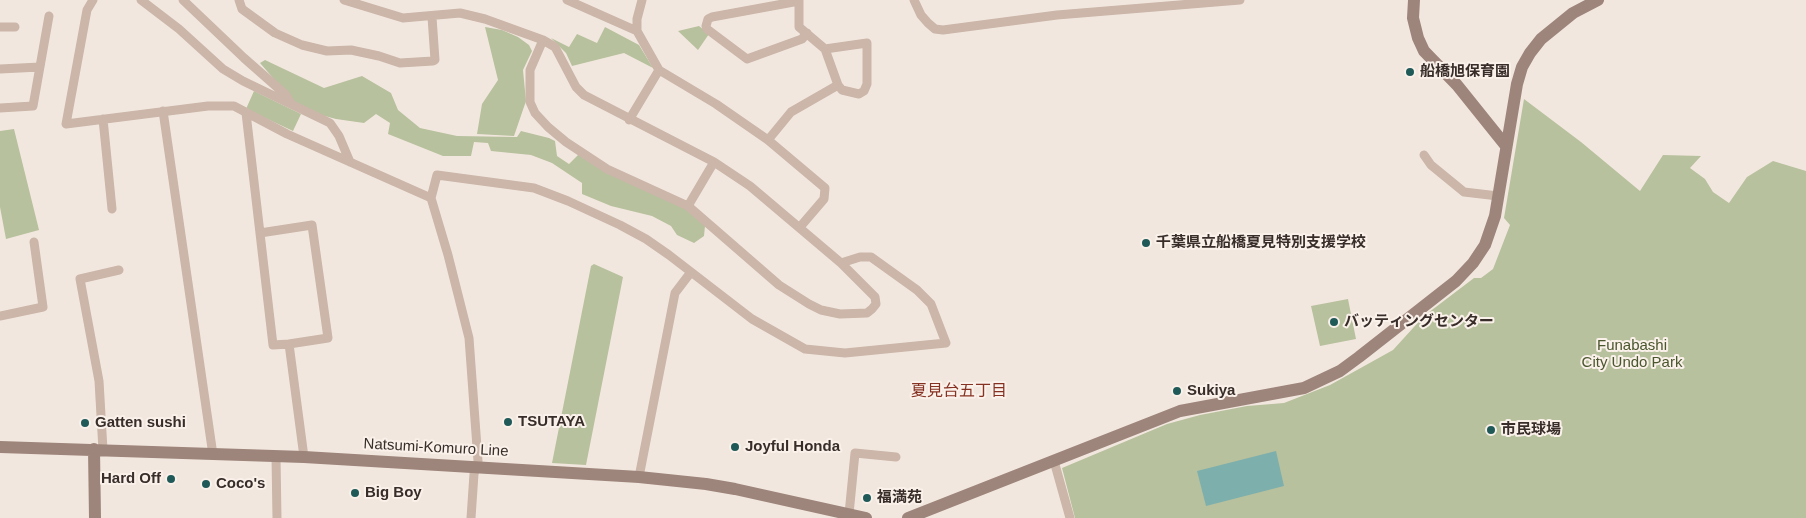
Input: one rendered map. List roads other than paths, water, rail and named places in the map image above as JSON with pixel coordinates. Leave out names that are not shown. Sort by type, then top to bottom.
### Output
[{"type":"street","points":[[93,0],[88,10],[66,124],[208,106],[234,106],[287,134],[431,198]]},
{"type":"street","points":[[141,0],[180,30],[223,69],[330,123],[339,136],[350,162]]},
{"type":"street","points":[[182,0],[286,95],[291,104]]},
{"type":"street","points":[[239,0],[242,9],[275,33],[302,45],[327,51],[351,50],[400,63],[435,60],[432,17]]},
{"type":"street","points":[[344,0],[403,18],[432,17],[460,13],[485,18],[543,40],[555,48],[576,88],[584,95],[629,120],[714,162],[750,186],[841,263],[875,296],[876,304],[867,313],[840,314],[821,310],[792,295],[779,286],[688,206],[607,169],[566,142],[535,113],[530,102],[530,70],[543,40]]},
{"type":"street","points":[[567,0],[637,31]]},
{"type":"street","points":[[642,0],[637,19],[637,31],[659,70],[716,104],[768,140],[825,188],[824,198],[800,227]]},
{"type":"street","points":[[914,0],[921,15],[928,23],[935,29],[943,30],[1057,15],[1240,0]]},
{"type":"street","points":[[1414,0],[1413,18],[1418,38],[1424,51],[1456,85],[1506,146]]},
{"type":"street","points":[[908,518],[1180,411],[1304,388],[1340,371],[1440,295],[1473,263],[1485,245],[1494,216],[1517,84],[1522,68],[1530,53],[1541,39],[1572,13],[1598,0]]},
{"type":"street","points":[[807,33],[802,39],[748,59],[707,29],[706,26],[708,19],[712,16],[799,1],[799,28],[807,33],[825,49],[838,85],[842,90],[859,94],[864,91],[867,84],[867,43],[825,49]]},
{"type":"street","points":[[0,108],[32,106],[49,16]]},
{"type":"street","points":[[0,26],[15,27]]},
{"type":"street","points":[[0,69],[40,67]]},
{"type":"street","points":[[629,120],[659,70]]},
{"type":"street","points":[[768,140],[791,112],[838,85]]},
{"type":"street","points":[[163,111],[213,455]]},
{"type":"street","points":[[246,113],[273,345],[328,338],[312,225],[260,233]]},
{"type":"street","points":[[103,119],[112,209]]},
{"type":"street","points":[[1424,155],[1431,165],[1464,192],[1498,196]]},
{"type":"street","points":[[688,206],[714,162]]},
{"type":"street","points":[[471,518],[474,474],[478,461],[469,338],[431,198],[437,175],[534,188],[568,202],[646,239],[752,319],[805,349],[846,353],[946,343],[931,304],[917,290],[871,257],[860,257],[841,263]]},
{"type":"street","points":[[0,316],[44,307],[34,242]]},
{"type":"street","points":[[95,518],[99,381],[80,279],[119,270]]},
{"type":"street","points":[[639,477],[675,293],[691,272]]},
{"type":"street","points":[[289,344],[304,457]]},
{"type":"street","name":"Natsumi-Komuro Line","points":[[0,447],[304,457],[639,477],[706,484],[866,518]]},
{"type":"street","points":[[842,514],[855,453],[896,457]]},
{"type":"street","points":[[276,457],[277,518]]},
{"type":"street","points":[[1054,460],[1070,518]]},
{"type":"water","points":[[1276,451],[1284,486],[1206,506],[1197,471]]},
{"type":"place","name":"船橋旭保育園","points":[[1410,72]]},
{"type":"place","name":"千葉県立船橋夏見特別支援学校","points":[[1146,243]]},
{"type":"place","name":"バッティングセンター","points":[[1334,322]]},
{"type":"place","name":"Sukiya","points":[[1177,391]]},
{"type":"place","name":"TSUTAYA","points":[[508,422]]},
{"type":"place","name":"Gatten sushi","points":[[85,423]]},
{"type":"place","name":"市民球場","points":[[1491,430]]},
{"type":"place","name":"Joyful Honda","points":[[735,447]]},
{"type":"place","name":"Hard Off","points":[[171,479]]},
{"type":"place","name":"Coco's","points":[[206,484]]},
{"type":"place","name":"Big Boy","points":[[355,493]]},
{"type":"place","name":"福満苑","points":[[867,498]]},
{"type":"district","name":"夏見台五丁目","points":[[959,392]]},
{"type":"park label","name":"Funabashi City Undo Park","points":[[1632,354]]}]
